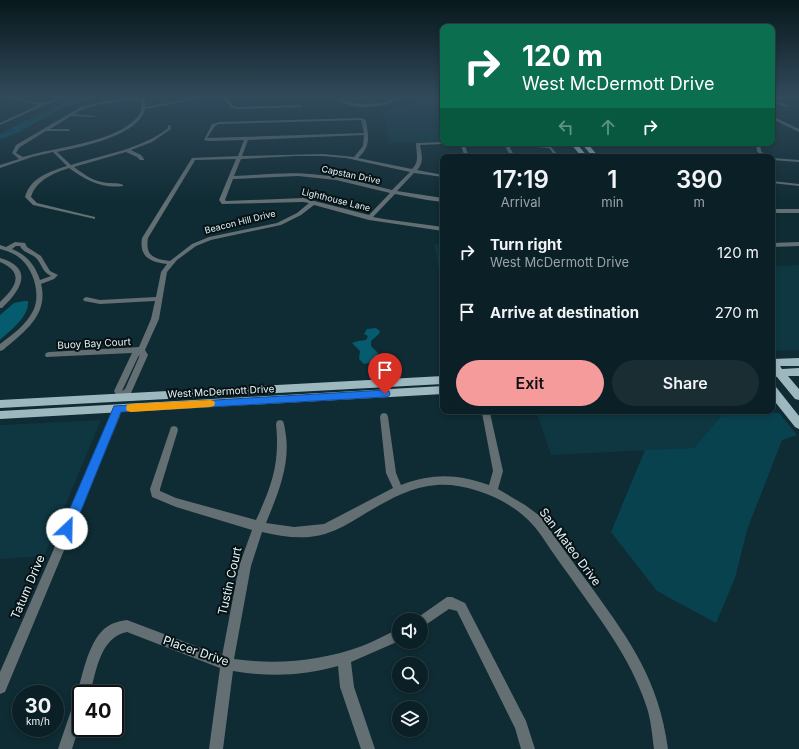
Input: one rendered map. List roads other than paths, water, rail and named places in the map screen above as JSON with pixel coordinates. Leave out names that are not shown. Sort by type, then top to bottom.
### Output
[{"type":"main road","points":[[576,146],[582,154]]},
{"type":"main road","points":[[587,146],[593,154]]},
{"type":"main road","points":[[775,364],[799,362]]},
{"type":"main road","points":[[776,373],[799,372]]},
{"type":"main road","points":[[776,373],[799,396]]},
{"type":"main road","name":"West McDermott Drive","points":[[0,404],[440,380]]},
{"type":"main road","name":"West McDermott Drive","points":[[0,415],[440,390]]},
{"type":"main road","points":[[775,394],[799,424]]},
{"type":"main road","points":[[118,409],[121,397]]},
{"type":"street","points":[[22,159],[15,154],[15,149],[39,133]]},
{"type":"street","points":[[0,167],[22,159],[92,142],[115,133]]},
{"type":"street","points":[[93,218],[43,207],[32,203],[28,198],[31,188],[38,181],[53,173],[126,150],[164,133]]},
{"type":"street","points":[[209,133],[206,140],[366,134],[366,148],[355,159]]},
{"type":"street","points":[[232,178],[248,138]]},
{"type":"street","points":[[369,218],[394,193],[399,185],[420,163],[418,144],[440,143]]},
{"type":"street","points":[[530,146],[551,148],[556,154]]},
{"type":"street","points":[[126,150],[142,159]]},
{"type":"street","points":[[54,151],[59,157],[92,181],[103,184],[121,185]]},
{"type":"street","points":[[170,264],[152,258],[147,254],[143,244],[145,238],[194,159],[313,154],[355,159],[413,172],[440,176]]},
{"type":"street","points":[[775,158],[799,161]]},
{"type":"street","name":"Capstan Drive","points":[[232,178],[292,175],[320,176],[424,199],[440,200]]},
{"type":"street","name":"Lighthouse Lane","points":[[232,178],[222,200],[224,202],[294,200],[313,203],[369,218],[404,225],[440,229]]},
{"type":"street","points":[[775,182],[799,185]]},
{"type":"street","name":"Beacon Hill Drive","points":[[121,397],[118,391],[135,355],[141,350],[154,318],[164,272],[170,264],[181,254],[201,242],[230,233],[254,230],[279,224],[299,214],[313,203]]},
{"type":"street","points":[[775,211],[799,211]]},
{"type":"street","points":[[3,248],[16,244],[23,244],[24,248],[39,257],[48,272],[55,275],[52,278],[38,283]]},
{"type":"street","points":[[775,245],[799,244]]},
{"type":"street","points":[[0,348],[23,329],[34,314],[41,297],[36,275],[30,263],[22,256],[3,248]]},
{"type":"street","points":[[0,260],[14,266],[18,272],[19,278],[15,290],[0,306]]},
{"type":"street","points":[[86,299],[100,302],[158,299]]},
{"type":"street","name":"Buoy Bay Court","points":[[49,355],[141,350]]},
{"type":"street","name":"Tatum Drive","points":[[0,687],[118,409]]},
{"type":"street","points":[[486,414],[498,471],[493,490]]},
{"type":"street","points":[[384,417],[391,473],[399,490]]},
{"type":"street","name":"Tustin Court","points":[[216,749],[228,664],[246,564],[259,526],[276,487],[281,467],[282,435],[280,424]]},
{"type":"street","name":"San Mateo Drive","points":[[174,430],[155,489],[156,494],[259,526],[287,532],[303,533],[323,530],[363,512],[399,490],[437,480],[460,481],[493,490],[521,508],[536,520],[623,641],[645,682],[654,710],[661,749]]},
{"type":"street","points":[[428,617],[447,603],[452,603],[461,607],[521,726],[528,749]]},
{"type":"street","name":"Placer Drive","points":[[86,685],[99,646],[111,630],[122,626],[127,626],[228,664],[269,668],[301,668],[344,660],[392,640]]},
{"type":"street","points":[[344,660],[347,687],[368,749]]},
{"type":"street","points":[[65,749],[72,728]]},
{"type":"waterway","points":[[0,137],[12,133]]}]
